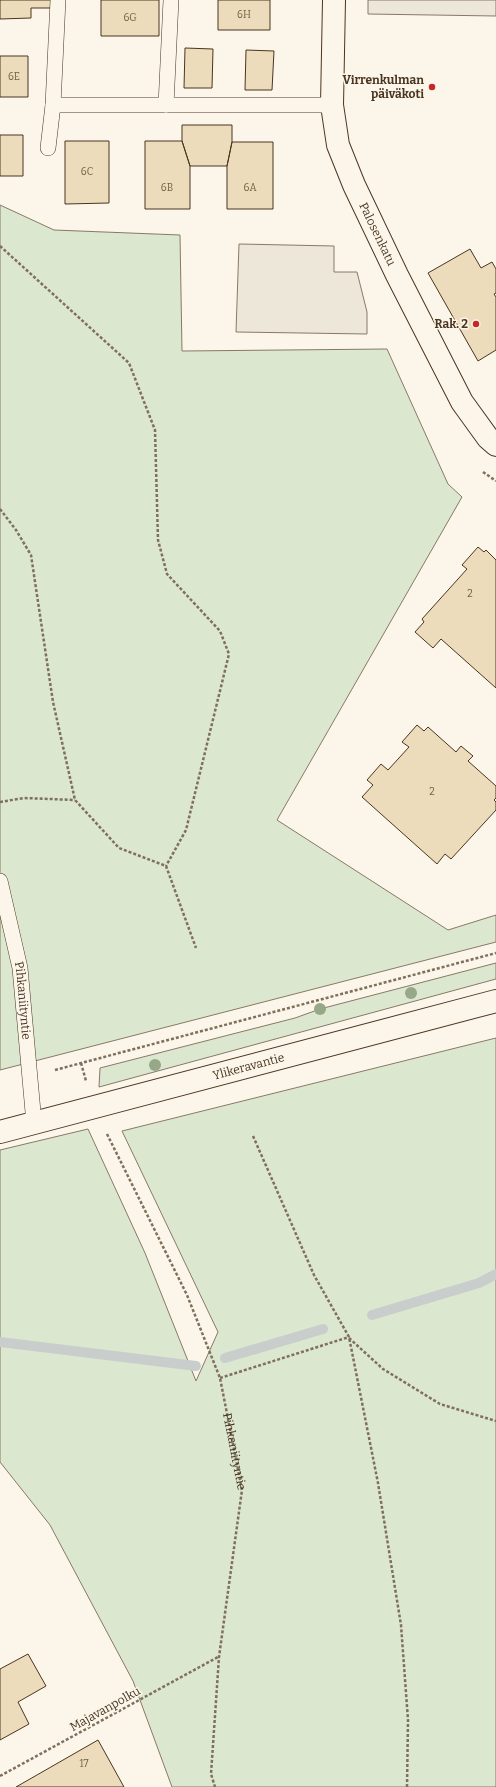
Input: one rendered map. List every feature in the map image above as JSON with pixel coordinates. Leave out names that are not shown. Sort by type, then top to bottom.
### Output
[{"type":"street","name":"Palosenkatu","points":[[334,0],[332,105],[338,145],[354,185],[397,275],[462,402],[488,438],[496,445]]},
{"type":"street","name":"Ylikeravantie","points":[[0,1132],[496,1001]]},
{"type":"lane","points":[[48,148],[53,105],[58,0]]},
{"type":"lane","points":[[166,105],[171,0]]},
{"type":"lane","points":[[53,105],[332,105]]},
{"type":"lane","name":"Pihkaniityntie","points":[[0,881],[20,968],[34,1123]]},
{"type":"path","points":[[0,246],[129,362],[155,430],[158,540],[167,574],[220,631],[229,654],[186,830],[166,866]]},
{"type":"path","points":[[0,509],[16,530],[31,555],[53,702],[75,800],[119,848],[166,866],[196,948]]},
{"type":"path","points":[[0,802],[24,798],[75,800]]},
{"type":"path","points":[[81,1063],[496,953]]},
{"type":"path","points":[[253,1136],[314,1275],[349,1338],[378,1483],[401,1625],[408,1720],[406,1787]]},
{"type":"path","name":"Pihkaniityntie","points":[[109,1139],[187,1295],[220,1378],[242,1490],[219,1657],[211,1774],[215,1787]]},
{"type":"path","points":[[220,1378],[349,1338]]},
{"type":"path","points":[[349,1338],[383,1369],[440,1404],[496,1421]]},
{"type":"path","name":"Majavanpolku","points":[[0,1776],[219,1657]]},
{"type":"green space","points":[[0,205],[54,230],[180,235],[182,351],[387,349],[448,484],[462,497],[277,820],[448,930],[496,915],[496,942],[0,1070]]},
{"type":"green space","points":[[496,963],[496,979],[99,1087],[100,1068],[295,1018],[320,1009]]},
{"type":"green space","points":[[496,1038],[496,1787],[172,1787],[133,1681],[50,1525],[0,1462],[0,1150],[88,1129],[145,1253],[196,1381],[218,1332],[122,1131]]},
{"type":"shaded area","points":[[368,0],[496,0],[496,16],[368,14]]},
{"type":"shaded area","points":[[239,244],[334,246],[334,272],[357,272],[367,312],[367,334],[236,332]]},
{"type":"building","points":[[0,0],[51,0],[51,8],[31,8],[31,18],[0,19]]},
{"type":"building","points":[[101,0],[159,0],[159,36],[101,36]]},
{"type":"building","points":[[218,0],[270,0],[270,30],[218,30]]},
{"type":"building","points":[[185,48],[213,49],[212,88],[184,88]]},
{"type":"building","points":[[246,50],[274,51],[272,90],[245,90]]},
{"type":"building","points":[[0,56],[28,56],[28,97],[0,97]]},
{"type":"building","points":[[182,125],[232,125],[232,142],[227,166],[190,166],[182,141]]},
{"type":"building","points":[[0,135],[23,135],[23,176],[0,176]]},
{"type":"building","points":[[65,141],[109,141],[109,203],[65,204]]},
{"type":"building","points":[[145,141],[182,141],[190,166],[190,209],[145,209]]},
{"type":"building","points":[[232,142],[273,142],[273,209],[227,209],[227,166]]},
{"type":"building","name":"Rak. 2","points":[[470,249],[481,268],[492,262],[496,269],[496,293],[494,294],[496,297],[496,350],[478,361],[428,273]]},
{"type":"building","points":[[478,547],[484,552],[486,550],[496,560],[496,688],[441,639],[433,648],[415,632],[424,622],[422,619],[467,569],[462,565]]},
{"type":"building","points":[[417,725],[424,731],[428,727],[456,752],[461,746],[473,756],[468,761],[496,786],[496,798],[494,800],[496,802],[496,810],[451,859],[445,854],[437,864],[362,797],[373,785],[367,780],[381,764],[388,770],[409,747],[402,742]]},
{"type":"building","points":[[28,1654],[46,1686],[18,1702],[29,1724],[0,1740],[0,1669]]},
{"type":"building","points":[[98,1740],[124,1787],[16,1787]]},
{"type":"waterway","points":[[372,1315],[479,1283],[496,1274]]},
{"type":"waterway","points":[[225,1358],[323,1329]]},
{"type":"waterway","points":[[0,1342],[196,1366]]},
{"type":"place","name":"Virrenkulman päiväkoti","points":[[432,87]]},
{"type":"place","name":"Rak. 2","points":[[476,324]]}]
